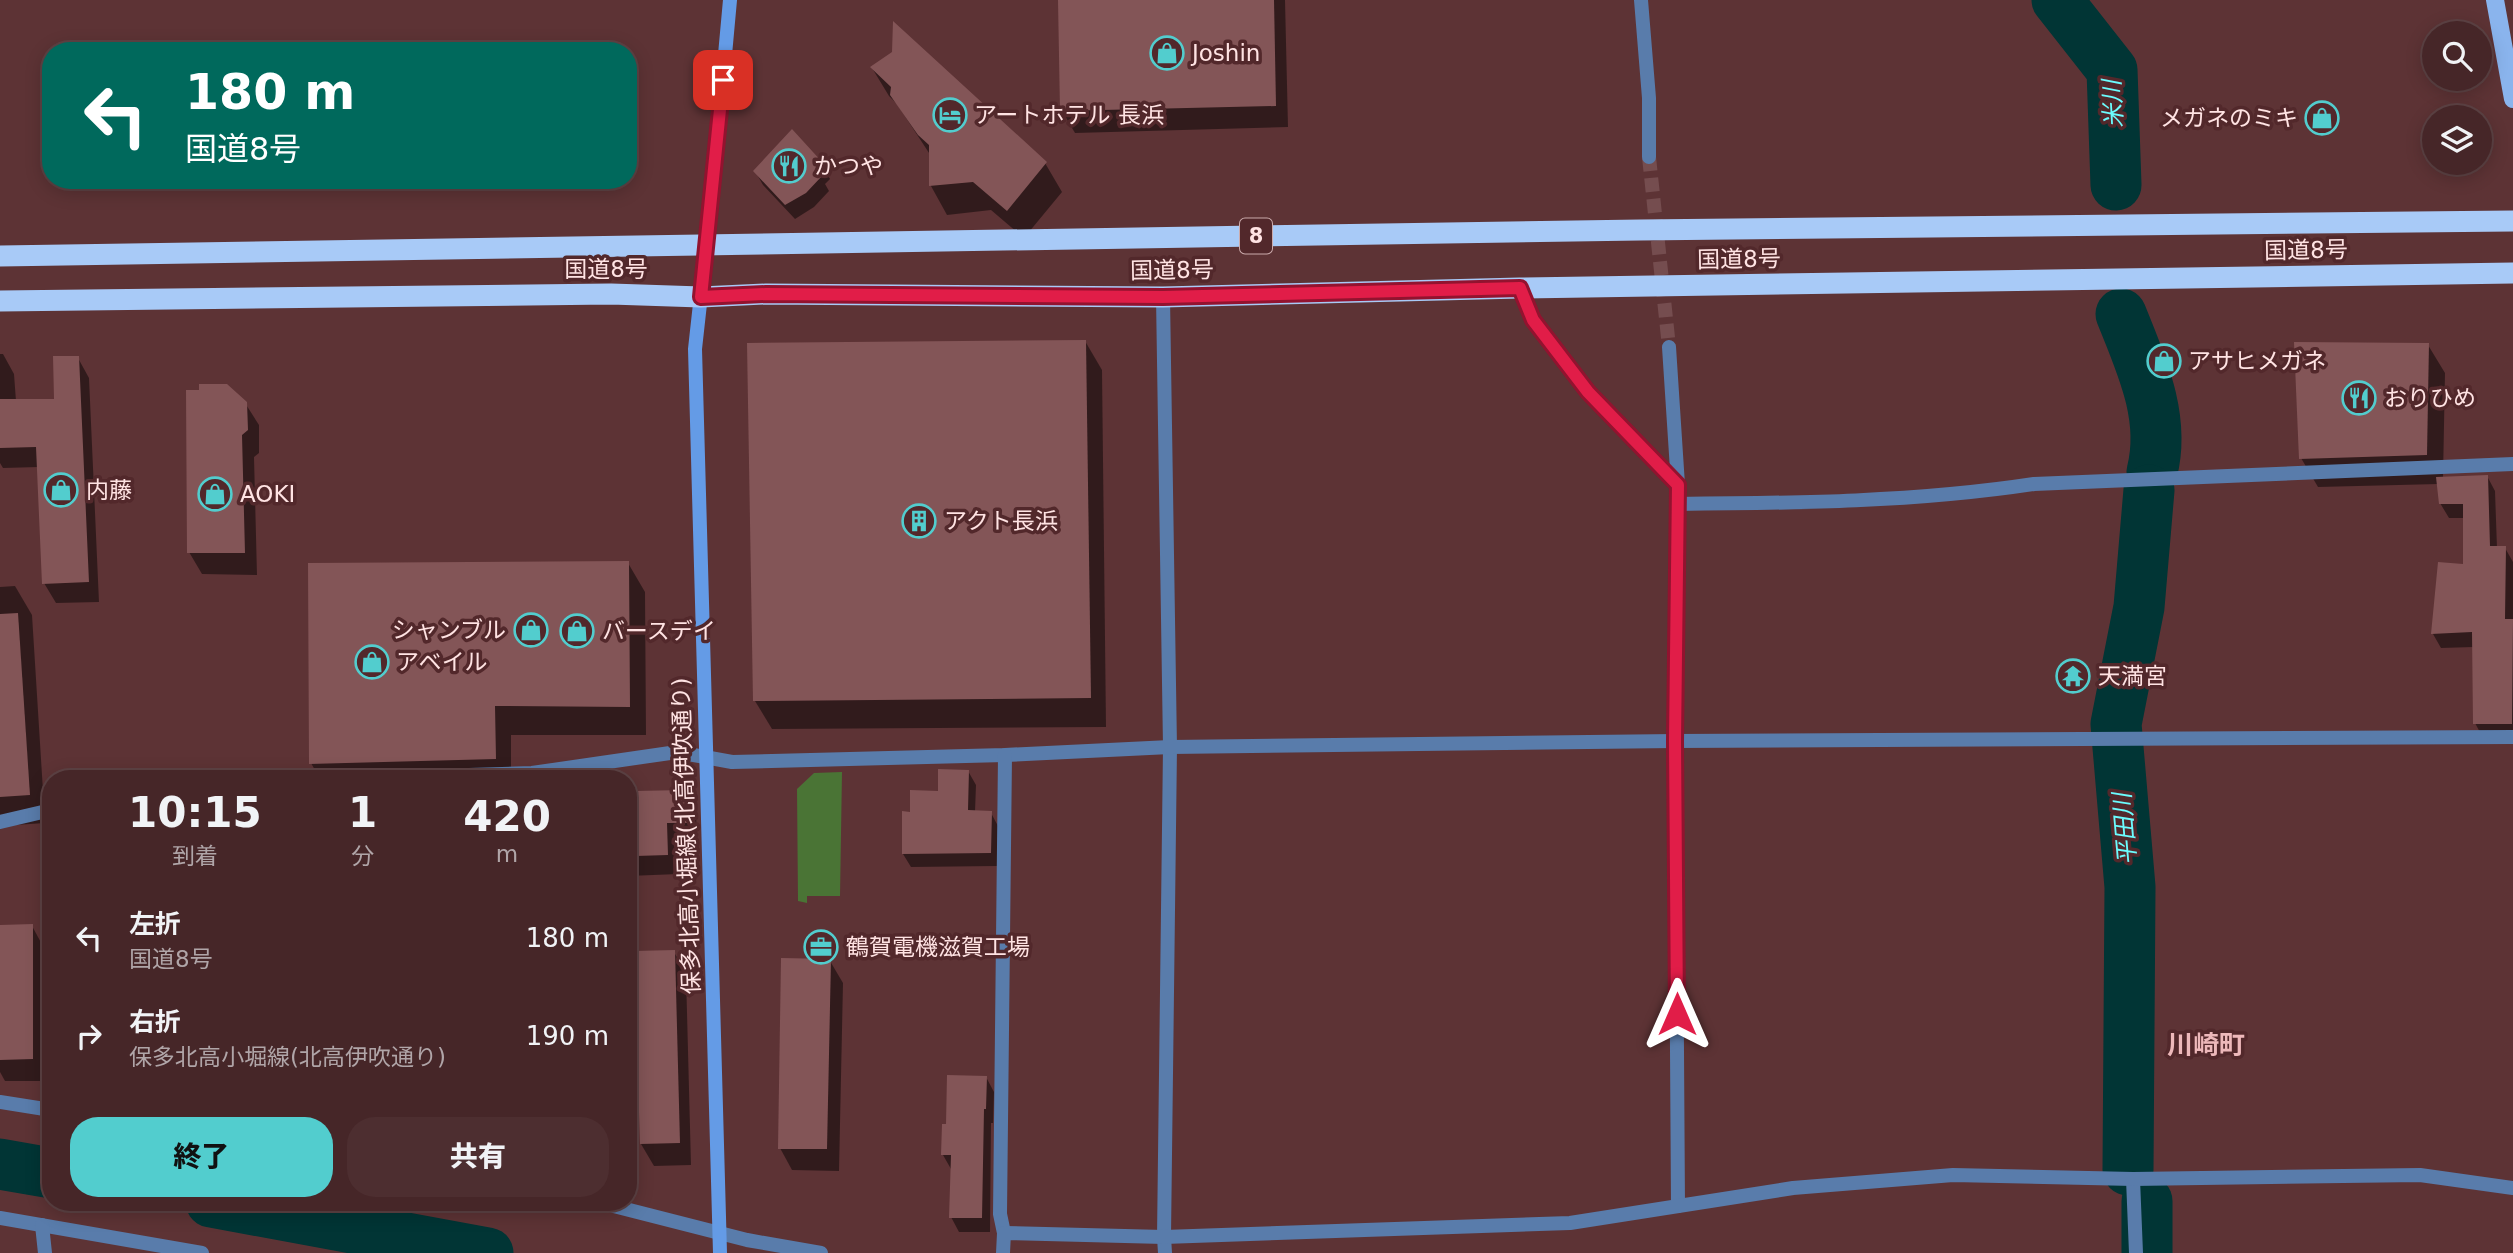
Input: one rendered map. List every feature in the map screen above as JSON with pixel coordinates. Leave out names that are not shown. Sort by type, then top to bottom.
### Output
[{"type":"highway","name":"国道8号","points":[[0,256],[1626,230],[2513,221]]},
{"type":"highway","name":"国道8号","points":[[0,301],[611,294],[701,297],[780,294],[1163,297],[1520,288],[2513,273]]},
{"type":"main road","points":[[2495,0],[2513,99]]},
{"type":"street","name":"保多北高小堀線(北高伊吹通り)","points":[[720,1244],[695,349],[730,0]]},
{"type":"street","points":[[1642,0],[1649,157]]},
{"type":"street","points":[[1520,288],[1533,320],[1588,392],[1678,485]]},
{"type":"street","points":[[1163,297],[1170,747],[1165,1253]]},
{"type":"street","points":[[1669,347],[1678,485],[1675,741],[1678,1206]]},
{"type":"street","points":[[1676,504],[1793,503],[1966,494],[2035,484],[2513,464]]},
{"type":"street","points":[[553,770],[677,752],[732,762],[1005,755],[1170,747],[1675,741],[2513,737]]},
{"type":"street","points":[[1003,1253],[1004,1233],[1000,1200],[1005,755]]},
{"type":"street","points":[[0,822],[42,812]]},
{"type":"street","points":[[0,1102],[42,1109]]},
{"type":"street","points":[[1004,1233],[1164,1237],[1570,1223],[1793,1188],[1953,1175],[2133,1179],[2420,1175],[2513,1188]]},
{"type":"street","points":[[2133,1179],[2136,1253]]},
{"type":"street","points":[[623,1211],[720,1244],[747,1240],[821,1253]]},
{"type":"street","points":[[0,1218],[198,1252]]},
{"type":"street","points":[[42,1225],[45,1253]]},
{"type":"green space","points":[[842,772],[840,896],[807,896],[807,903],[798,901],[797,789],[814,773]]},
{"type":"building","name":"Joshin","points":[[1058,0],[1274,0],[1276,106],[1060,111]]},
{"type":"building","name":"アートホテル 長浜","points":[[893,21],[1047,162],[1007,211],[973,182],[929,186],[929,145],[918,135],[890,95],[891,87],[870,67],[892,52]]},
{"type":"building","name":"かつや","points":[[792,129],[823,163],[818,169],[822,176],[806,193],[785,205],[753,171]]},
{"type":"building","name":"アクト長浜","points":[[1086,340],[1091,698],[753,701],[747,343]]},
{"type":"building","points":[[2294,342],[2429,343],[2427,455],[2299,459]]},
{"type":"building","name":"内藤","points":[[53,356],[79,356],[89,582],[42,584],[36,447],[0,448],[0,399],[54,399]]},
{"type":"building","name":"AOKI","points":[[199,384],[227,384],[247,402],[248,430],[242,435],[245,553],[187,553],[186,390],[199,390]]},
{"type":"building","points":[[2488,475],[2490,546],[2506,546],[2505,619],[2513,619],[2512,724],[2473,724],[2472,632],[2431,634],[2438,562],[2463,564],[2463,504],[2439,504],[2436,477]]},
{"type":"building","points":[[629,561],[630,707],[495,706],[496,759],[309,764],[308,563]]},
{"type":"building","points":[[18,613],[30,795],[0,797],[0,614]]},
{"type":"building","points":[[938,769],[969,770],[968,810],[992,811],[991,853],[902,854],[902,811],[910,812],[910,790],[938,791]]},
{"type":"building","points":[[685,790],[687,823],[667,823],[668,855],[637,856],[637,791]]},
{"type":"building","points":[[33,924],[33,1059],[0,1060],[0,925]]},
{"type":"building","points":[[675,950],[680,1143],[640,1144],[637,951]]},
{"type":"building","points":[[781,958],[831,959],[827,1149],[778,1149]]},
{"type":"building","points":[[947,1075],[987,1076],[982,1218],[949,1218],[951,1155],[941,1155],[942,1124],[946,1124]]},
{"type":"waterway","name":"米川","points":[[2057,0],[2112,70],[2116,185]]},
{"type":"waterway","name":"平田川","points":[[2121,314],[2143,371],[2154,411],[2156,451],[2152,472]]},
{"type":"waterway","name":"平田川","points":[[2128,1170],[2130,887],[2116,724],[2139,607],[2149,490]]},
{"type":"waterway","points":[[0,1164],[42,1171]]},
{"type":"waterway","name":"平田川","points":[[2147,1201],[2147,1253]]},
{"type":"waterway","points":[[260,1211],[488,1253]]},
{"type":"tunnel","points":[[1649,157],[1669,347]]},
{"type":"place","name":"Joshin","points":[[1167,53]]},
{"type":"place","name":"アートホテル 長浜","points":[[950,115]]},
{"type":"place","name":"メガネのミキ","points":[[2322,118]]},
{"type":"place","name":"かつや","points":[[789,166]]},
{"type":"place","name":"アサヒメガネ","points":[[2164,361]]},
{"type":"place","name":"おりひめ","points":[[2359,398]]},
{"type":"place","name":"内藤","points":[[61,490]]},
{"type":"place","name":"AOKI","points":[[215,494]]},
{"type":"place","name":"アクト長浜","points":[[919,521]]},
{"type":"place","name":"シャンブル","points":[[531,630]]},
{"type":"place","name":"バースデイ","points":[[577,631]]},
{"type":"place","name":"アベイル","points":[[372,662]]},
{"type":"place","name":"天満宮","points":[[2073,676]]},
{"type":"place","name":"鶴賀電機滋賀工場","points":[[821,947]]},
{"type":"district","name":"川崎町","points":[[2206,1045]]},
{"type":"route","points":[[723,80],[701,297],[766,294],[1163,297],[1520,288],[1533,320],[1588,392],[1678,485],[1675,741],[1677,1014]]}]
